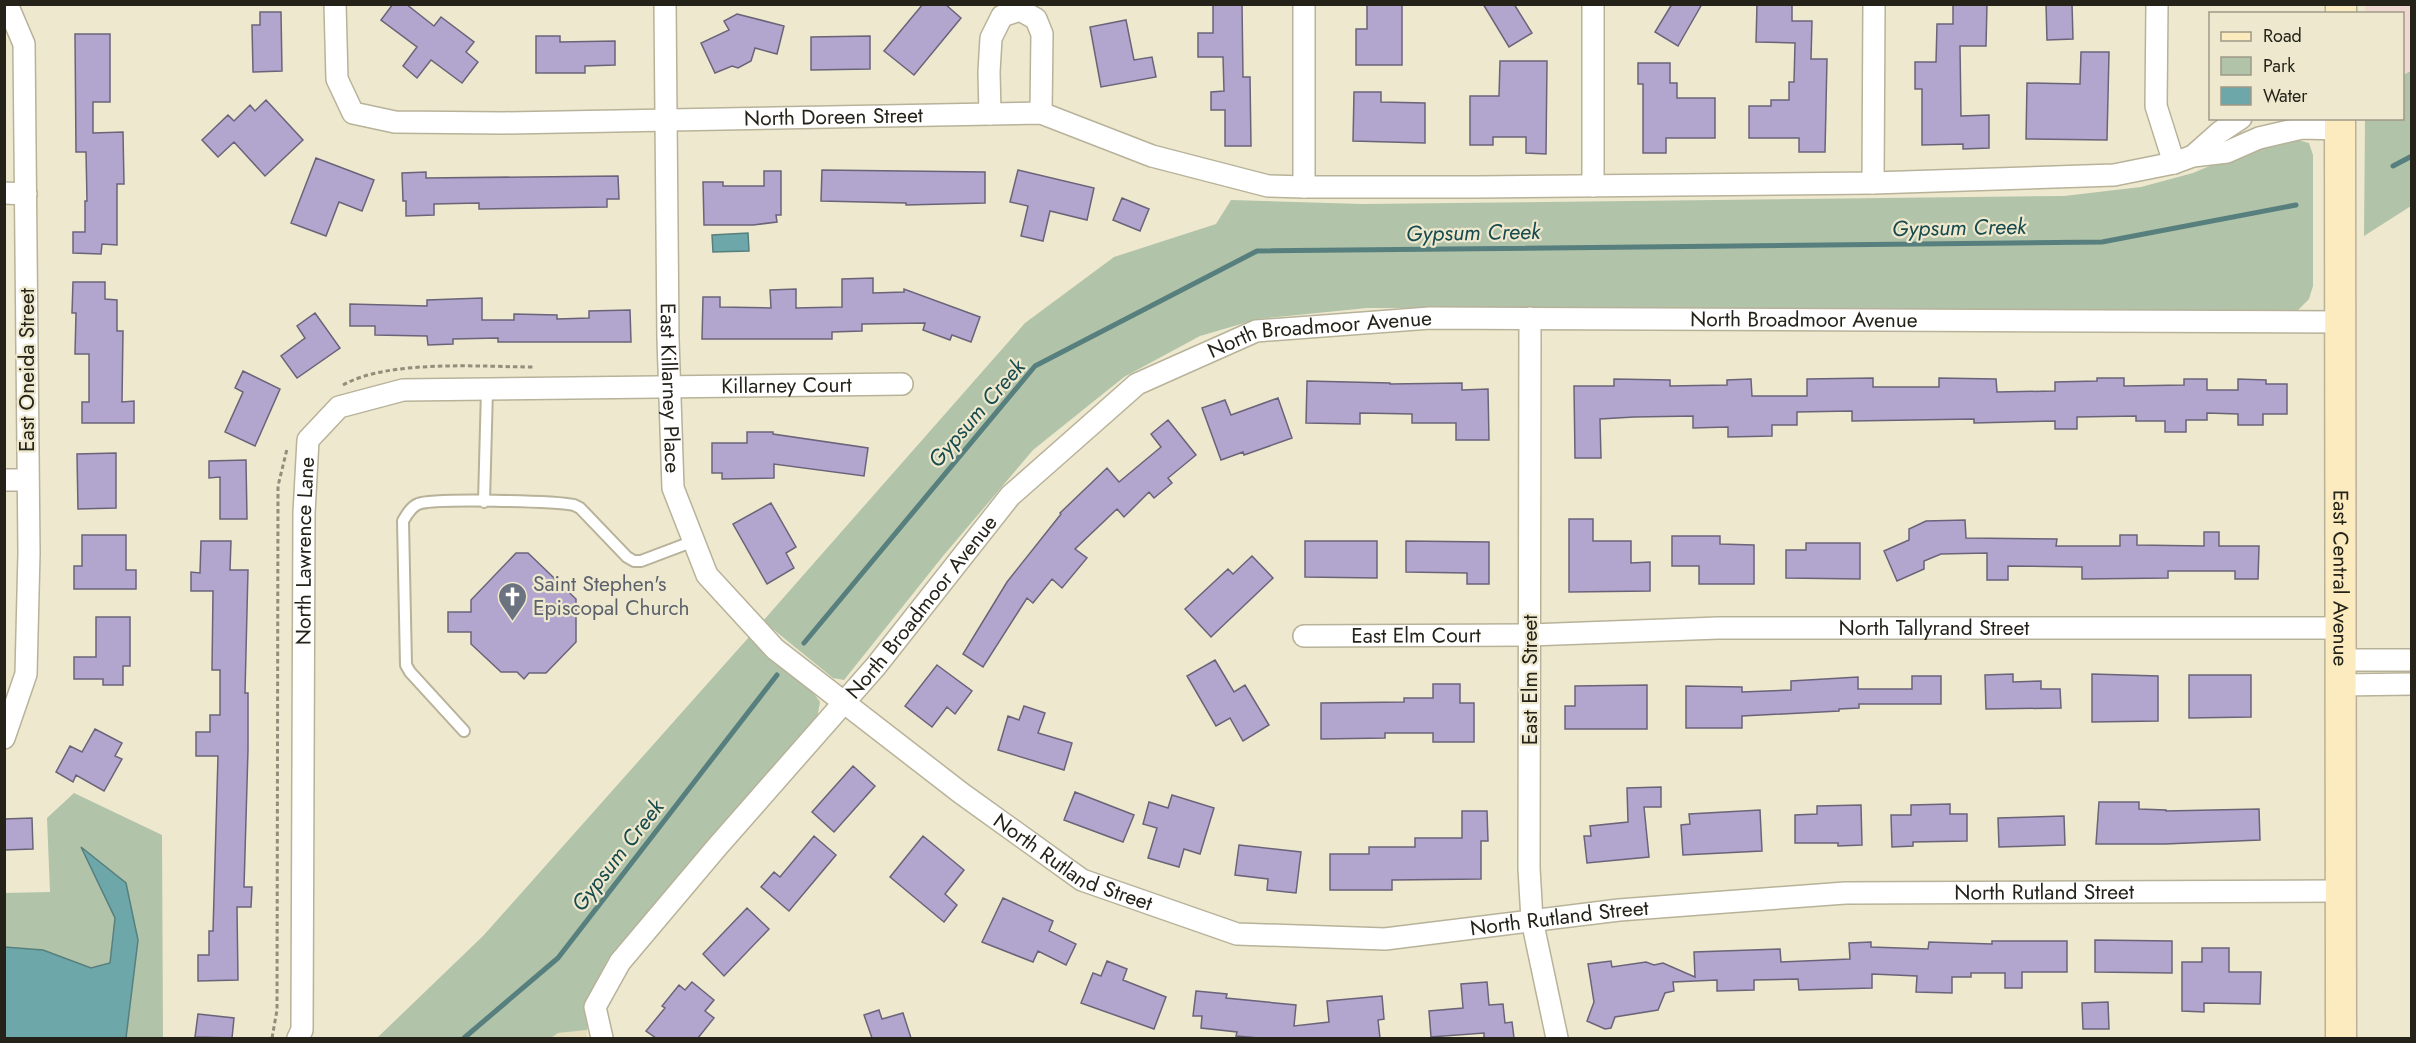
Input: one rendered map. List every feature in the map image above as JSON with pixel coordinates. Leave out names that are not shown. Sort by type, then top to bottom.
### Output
[{"type":"main road","name":"East Central Avenue","points":[[2340,124],[2341,1038]]},
{"type":"street","name":"East Oneida Street","points":[[5,737],[26,674],[28,553],[24,44],[7,4]]},
{"type":"street","name":"North Doreen Street","points":[[335,4],[337,79],[353,113],[407,122],[503,123],[1041,112],[1152,156],[1268,186],[1304,187]]},
{"type":"street","name":"East Killarney Place","points":[[665,4],[669,387],[673,488],[707,575],[775,649],[845,702]]},
{"type":"street","points":[[1304,4],[1304,187],[1873,183],[2114,175],[2227,152],[2259,138],[2302,128],[2340,124]]},
{"type":"street","points":[[1593,4],[1593,186]]},
{"type":"street","points":[[1873,183],[1874,4]]},
{"type":"street","points":[[2157,4],[2156,106],[2183,160]]},
{"type":"street","points":[[990,114],[991,38],[1002,16],[1020,10],[1036,19],[1042,34],[1041,112]]},
{"type":"street","points":[[2183,160],[2238,120]]},
{"type":"street","points":[[4,193],[26,194]]},
{"type":"street","name":"North Broadmoor Avenue","points":[[602,1038],[595,1007],[620,963],[717,847],[876,666],[1010,496],[1137,384],[1256,331],[1430,318],[2340,322]]},
{"type":"street","name":"East Elm Street","points":[[1530,318],[1529,867],[1532,920],[1557,1038]]},
{"type":"street","name":"Killarney Court","points":[[669,387],[902,384]]},
{"type":"street","name":"North Lawrence Lane","points":[[298,1038],[302,1030],[304,524],[308,440],[339,407],[404,390],[669,387]]},
{"type":"street","points":[[4,480],[27,480]]},
{"type":"street","name":"North Tallyrand Street","points":[[1530,635],[1718,628],[2340,628]]},
{"type":"street","name":"East Elm Court","points":[[1304,636],[1530,635]]},
{"type":"street","points":[[2340,673],[2412,660]]},
{"type":"street","points":[[2340,673],[2412,684]]},
{"type":"street","name":"North Rutland Street","points":[[845,702],[961,793],[1082,880],[1237,934],[1384,939],[1618,910],[1845,893],[2340,891]]},
{"type":"lane","points":[[484,502],[487,389]]},
{"type":"lane","points":[[464,731],[410,672],[406,664],[404,521],[408,512],[417,504],[428,501],[574,505],[580,508],[627,557],[634,561],[641,561],[694,541]]},
{"type":"path","points":[[338,388],[367,374],[403,368],[542,367]]},
{"type":"path","points":[[272,1038],[277,1010],[278,486],[282,462],[290,441]]},
{"type":"shaded area","points":[[2365,5],[2411,5],[2411,71],[2404,74],[2404,12],[2365,12]]},
{"type":"shaded area","points":[[587,1030],[587,1038],[551,1038],[558,1033]]},
{"type":"green space","points":[[2411,71],[2411,206],[2364,236],[2365,120],[2404,120],[2404,74]]},
{"type":"green space","points":[[2294,139],[2309,143],[2313,155],[2313,286],[2309,299],[2297,311],[1367,308],[1258,319],[1200,336],[1124,377],[1033,450],[943,556],[844,680],[833,678],[763,621],[1025,323],[1114,257],[1216,224],[1231,200],[1362,204],[2064,196],[2141,187],[2193,173],[2255,147]]},
{"type":"green space","points":[[749,637],[810,688],[820,702],[817,719],[608,959],[592,991],[587,1030],[558,1033],[551,1038],[377,1038],[483,936]]},
{"type":"green space","points":[[74,793],[162,835],[163,1038],[5,1038],[4,893],[50,892],[47,818]]},
{"type":"water","points":[[748,233],[749,251],[713,252],[712,235]]},
{"type":"water","points":[[81,847],[126,883],[138,940],[126,1038],[5,1038],[5,947],[43,950],[91,968],[110,963],[115,918]]},
{"type":"building","points":[[393,4],[406,4],[434,26],[441,17],[474,42],[466,52],[478,62],[462,83],[431,60],[417,78],[403,66],[417,47],[381,20]]},
{"type":"building","points":[[923,4],[945,4],[961,18],[914,75],[884,51]]},
{"type":"building","points":[[1213,4],[1242,4],[1243,77],[1250,77],[1251,146],[1225,146],[1225,110],[1211,110],[1211,92],[1224,91],[1223,57],[1198,57],[1198,33],[1213,33]]},
{"type":"building","points":[[1367,4],[1402,4],[1402,65],[1356,65],[1356,29],[1367,29]]},
{"type":"building","points":[[1483,4],[1514,4],[1532,33],[1509,47]]},
{"type":"building","points":[[1672,4],[1702,4],[1678,46],[1655,32]]},
{"type":"building","points":[[1757,4],[1792,4],[1792,21],[1812,21],[1811,59],[1827,59],[1825,152],[1799,152],[1799,138],[1749,138],[1749,106],[1771,106],[1771,100],[1789,100],[1789,82],[1794,82],[1795,43],[1756,42]]},
{"type":"building","points":[[1953,4],[1987,4],[1986,46],[1960,46],[1961,116],[1989,115],[1989,148],[1963,149],[1963,144],[1922,145],[1922,89],[1915,89],[1915,62],[1936,62],[1937,24],[1953,24]]},
{"type":"building","points":[[2046,4],[2072,4],[2073,39],[2047,40]]},
{"type":"building","points":[[260,12],[281,12],[282,71],[253,72],[252,25],[260,25]]},
{"type":"building","points":[[737,14],[784,26],[777,54],[755,48],[751,61],[738,68],[732,66],[715,73],[701,43],[729,30],[724,21]]},
{"type":"building","points":[[1126,20],[1134,60],[1152,57],[1156,77],[1101,87],[1090,27]]},
{"type":"building","points":[[75,34],[110,34],[110,102],[93,102],[93,133],[123,132],[124,184],[117,184],[117,245],[102,244],[101,254],[73,253],[73,232],[85,232],[85,201],[87,201],[86,152],[76,152]]},
{"type":"building","points":[[536,36],[560,36],[560,42],[615,41],[615,65],[585,66],[585,73],[536,73]]},
{"type":"building","points":[[870,36],[870,69],[811,70],[811,37]]},
{"type":"building","points":[[2081,52],[2109,52],[2107,140],[2026,139],[2027,83],[2080,84]]},
{"type":"building","points":[[1500,61],[1547,61],[1546,154],[1526,153],[1526,137],[1493,137],[1493,145],[1470,145],[1470,96],[1499,96]]},
{"type":"building","points":[[1638,63],[1670,63],[1670,83],[1677,83],[1677,98],[1715,98],[1715,138],[1666,138],[1666,153],[1643,153],[1643,84],[1638,84]]},
{"type":"building","points":[[1354,92],[1381,92],[1381,102],[1425,103],[1425,143],[1353,141]]},
{"type":"building","points":[[266,100],[303,140],[265,176],[234,142],[218,157],[202,140],[228,115],[234,121],[250,105],[255,111]]},
{"type":"building","points":[[316,158],[374,180],[362,211],[339,202],[326,236],[291,223]]},
{"type":"building","points":[[822,170],[985,172],[985,203],[906,205],[906,203],[821,201]]},
{"type":"building","points":[[1018,170],[1094,188],[1087,220],[1050,211],[1043,241],[1021,236],[1028,206],[1010,202]]},
{"type":"building","points":[[764,171],[781,171],[781,215],[776,215],[777,222],[753,225],[704,225],[703,182],[723,182],[723,186],[764,186]]},
{"type":"building","points":[[426,172],[426,178],[618,176],[619,199],[607,199],[607,207],[479,209],[479,203],[434,204],[434,215],[406,216],[402,173]]},
{"type":"building","points":[[1122,198],[1149,209],[1140,231],[1113,220]]},
{"type":"building","points":[[873,278],[873,293],[904,292],[904,289],[980,317],[971,342],[952,335],[950,340],[923,330],[925,323],[862,324],[862,331],[832,332],[832,339],[702,339],[703,297],[720,297],[720,307],[771,308],[770,290],[796,289],[796,308],[842,307],[842,279]]},
{"type":"building","points":[[73,282],[105,282],[105,299],[117,300],[117,331],[123,331],[122,402],[134,401],[134,423],[82,423],[82,402],[89,402],[89,354],[75,354],[76,313],[72,313]]},
{"type":"building","points":[[482,298],[482,320],[514,320],[514,314],[557,315],[557,319],[589,318],[589,311],[630,310],[631,342],[498,342],[498,338],[453,339],[453,344],[428,345],[427,336],[375,335],[375,326],[350,326],[350,304],[427,306],[427,300]]},
{"type":"building","points":[[315,313],[340,348],[297,378],[281,356],[305,338],[297,326]]},
{"type":"building","points":[[243,371],[280,389],[255,446],[225,432],[243,392],[235,388]]},
{"type":"building","points":[[1873,378],[1873,387],[1939,387],[1939,378],[1996,379],[1997,392],[2055,391],[2055,382],[2097,381],[2097,378],[2124,378],[2124,386],[2184,385],[2184,379],[2207,379],[2207,390],[2238,390],[2238,379],[2266,380],[2266,384],[2287,384],[2287,414],[2263,414],[2263,425],[2238,425],[2238,414],[2207,413],[2207,420],[2186,420],[2186,432],[2165,432],[2165,421],[2136,421],[2136,416],[2077,417],[2077,429],[2055,429],[2055,421],[1974,423],[1974,419],[1852,421],[1852,411],[1797,412],[1797,425],[1772,425],[1772,436],[1728,437],[1728,427],[1693,428],[1693,416],[1600,419],[1601,458],[1575,458],[1574,386],[1614,386],[1614,379],[1670,380],[1670,386],[1727,385],[1727,380],[1751,379],[1752,396],[1807,396],[1807,379]]},
{"type":"building","points":[[1307,381],[1390,384],[1462,383],[1462,390],[1488,389],[1489,440],[1456,440],[1456,423],[1412,423],[1412,414],[1360,413],[1360,424],[1306,423]]},
{"type":"building","points":[[1278,398],[1292,438],[1244,455],[1243,452],[1221,460],[1202,408],[1225,400],[1231,415]]},
{"type":"building","points":[[1168,420],[1196,455],[1168,478],[1172,483],[1154,498],[1149,492],[1124,517],[1117,509],[1075,549],[1087,558],[1062,588],[1052,579],[1033,603],[1027,598],[983,667],[963,654],[1007,582],[1060,513],[1107,468],[1119,482],[1161,447],[1151,434]]},
{"type":"building","points":[[747,432],[773,432],[773,434],[868,448],[864,476],[774,464],[774,478],[722,479],[722,473],[712,473],[712,443],[747,443]]},
{"type":"building","points":[[116,453],[116,508],[78,509],[77,454]]},
{"type":"building","points":[[246,460],[247,519],[220,519],[220,477],[209,478],[209,461]]},
{"type":"building","points":[[771,503],[796,547],[786,553],[794,568],[767,584],[733,524]]},
{"type":"building","points":[[1569,519],[1593,519],[1593,541],[1631,541],[1631,563],[1650,562],[1650,591],[1569,592]]},
{"type":"building","points":[[1965,520],[1966,538],[2057,539],[2056,546],[2120,546],[2120,535],[2137,535],[2137,545],[2204,546],[2204,532],[2219,532],[2219,546],[2259,546],[2258,579],[2235,579],[2235,571],[2168,571],[2168,578],[2082,579],[2082,567],[2008,566],[2008,580],[1987,580],[1987,553],[1941,554],[1924,561],[1924,569],[1897,581],[1884,551],[1909,540],[1909,529],[1926,521]]},
{"type":"building","points":[[82,535],[126,535],[126,570],[136,570],[136,589],[74,589],[74,566],[82,566]]},
{"type":"building","points":[[1672,536],[1720,536],[1720,544],[1754,545],[1754,584],[1699,584],[1699,566],[1672,566]]},
{"type":"building","points":[[201,541],[231,541],[230,570],[248,570],[245,693],[248,693],[248,750],[244,887],[252,887],[251,907],[237,907],[238,980],[198,981],[198,955],[209,955],[209,931],[213,931],[218,756],[196,756],[196,732],[210,732],[210,715],[220,715],[220,670],[212,670],[213,591],[191,591],[191,572],[200,573]]},
{"type":"building","points":[[1305,541],[1377,541],[1377,578],[1305,577]]},
{"type":"building","points":[[1406,541],[1489,542],[1489,584],[1467,584],[1467,573],[1406,572]]},
{"type":"building","points":[[1806,543],[1860,543],[1860,579],[1786,578],[1786,550],[1806,550]]},
{"type":"building","name":"Saint Stephen's Episcopal Church","points":[[516,553],[528,553],[576,599],[576,642],[546,673],[529,673],[524,679],[517,672],[501,672],[471,644],[471,632],[448,632],[448,612],[471,612],[471,600]]},
{"type":"building","points":[[1252,556],[1273,578],[1211,637],[1185,609],[1228,569],[1233,574]]},
{"type":"building","points":[[96,617],[130,617],[130,666],[123,666],[123,685],[103,685],[103,679],[74,679],[74,657],[96,657]]},
{"type":"building","points":[[1215,660],[1234,692],[1245,685],[1269,725],[1243,741],[1230,718],[1216,726],[1187,676]]},
{"type":"building","points":[[937,665],[972,691],[955,714],[947,707],[932,727],[905,706]]},
{"type":"building","points":[[2013,674],[2013,682],[2041,681],[2041,689],[2060,689],[2061,708],[1986,709],[1985,675]]},
{"type":"building","points":[[2092,674],[2158,676],[2158,721],[2092,722]]},
{"type":"building","points":[[2189,675],[2251,675],[2251,717],[2189,718]]},
{"type":"building","points":[[1912,676],[1941,676],[1941,704],[1859,704],[1859,708],[1839,709],[1839,711],[1742,716],[1742,728],[1686,728],[1686,686],[1742,687],[1742,692],[1791,690],[1791,681],[1858,677],[1858,689],[1912,689]]},
{"type":"building","points":[[1433,684],[1460,684],[1460,703],[1474,703],[1474,742],[1433,742],[1433,733],[1385,733],[1385,738],[1321,739],[1321,703],[1404,702],[1404,698],[1433,698]]},
{"type":"building","points":[[1647,685],[1647,729],[1565,729],[1565,706],[1575,706],[1575,686]]},
{"type":"building","points":[[1024,706],[1045,713],[1038,733],[1072,743],[1064,770],[998,750],[1008,716],[1019,720]]},
{"type":"building","points":[[95,729],[122,743],[115,756],[122,759],[104,791],[76,775],[73,782],[56,772],[70,746],[82,752]]},
{"type":"building","points":[[853,766],[875,786],[834,832],[812,812]]},
{"type":"building","points":[[1661,787],[1661,807],[1644,807],[1649,857],[1587,863],[1584,836],[1591,836],[1590,826],[1628,822],[1627,788]]},
{"type":"building","points":[[1075,792],[1134,815],[1123,842],[1064,820]]},
{"type":"building","points":[[1172,795],[1214,808],[1200,854],[1184,849],[1179,867],[1148,858],[1157,828],[1143,824],[1149,802],[1168,808]]},
{"type":"building","points":[[2099,802],[2139,802],[2139,809],[2166,811],[2259,809],[2260,840],[2096,844]]},
{"type":"building","points":[[1950,804],[1950,814],[1967,814],[1967,841],[1913,842],[1913,846],[1892,847],[1891,815],[1911,815],[1911,805]]},
{"type":"building","points":[[1861,805],[1862,845],[1795,843],[1795,815],[1817,814],[1817,806]]},
{"type":"building","points":[[1760,810],[1762,851],[1683,855],[1681,825],[1690,824],[1689,814]]},
{"type":"building","points":[[1462,811],[1487,811],[1488,841],[1481,841],[1481,879],[1392,880],[1392,890],[1330,890],[1330,854],[1369,854],[1369,847],[1415,847],[1415,838],[1462,838]]},
{"type":"building","points":[[2064,816],[2065,845],[1999,847],[1998,818]]},
{"type":"building","points":[[32,818],[33,849],[4,850],[4,819]]},
{"type":"building","points":[[814,836],[836,855],[789,911],[761,887],[774,872],[780,877]]},
{"type":"building","points":[[923,836],[964,870],[945,894],[957,905],[944,922],[890,877]]},
{"type":"building","points":[[1239,845],[1301,852],[1296,893],[1267,890],[1268,879],[1235,875]]},
{"type":"building","points":[[1003,898],[1053,921],[1049,931],[1076,944],[1066,965],[1038,951],[1033,962],[982,942]]},
{"type":"building","points":[[747,908],[769,929],[724,976],[703,954]]},
{"type":"building","points":[[2095,940],[2172,941],[2172,973],[2095,972]]},
{"type":"building","points":[[1992,941],[2067,941],[2067,972],[2022,972],[2022,988],[2005,988],[2005,973],[1971,973],[1971,977],[1952,977],[1952,993],[1916,992],[1917,976],[1872,974],[1872,988],[1799,990],[1798,979],[1754,980],[1754,990],[1717,991],[1717,980],[1673,982],[1674,991],[1665,993],[1658,1010],[1615,1017],[1611,1028],[1605,1029],[1587,1021],[1594,1002],[1588,964],[1611,961],[1612,967],[1646,962],[1654,965],[1663,963],[1695,977],[1694,952],[1780,949],[1781,962],[1850,959],[1849,943],[1871,942],[1871,947],[1928,949],[1929,942],[1992,944]]},
{"type":"building","points":[[2202,948],[2229,948],[2229,972],[2261,972],[2260,1004],[2204,1003],[2204,1012],[2182,1011],[2182,962],[2202,962]]},
{"type":"building","points":[[1107,961],[1127,969],[1123,980],[1166,997],[1154,1029],[1081,1003],[1093,973],[1101,976]]},
{"type":"building","points":[[692,982],[714,1000],[705,1011],[714,1018],[698,1038],[656,1038],[646,1031],[665,1008],[662,1006],[679,985],[685,990]]},
{"type":"building","points":[[1487,982],[1489,1005],[1503,1004],[1505,1023],[1512,1022],[1514,1038],[1484,1038],[1484,1033],[1431,1037],[1429,1011],[1463,1008],[1461,984]]},
{"type":"building","points":[[1196,991],[1227,994],[1226,998],[1296,1005],[1294,1026],[1329,1022],[1327,1001],[1382,996],[1384,1019],[1378,1020],[1380,1038],[1236,1036],[1237,1032],[1201,1028],[1202,1016],[1193,1016]]},
{"type":"building","points":[[2108,1002],[2109,1029],[2083,1029],[2082,1003]]},
{"type":"building","points":[[879,1010],[882,1019],[903,1013],[911,1038],[872,1038],[864,1015]]},
{"type":"building","points":[[198,1014],[234,1018],[232,1038],[195,1037]]},
{"type":"waterway","name":"Gypsum Creek","points":[[2393,166],[2412,156]]},
{"type":"waterway","name":"Gypsum Creek","points":[[804,643],[1035,366],[1257,251],[2102,242],[2296,205]]},
{"type":"waterway","name":"Gypsum Creek","points":[[464,1038],[558,958],[777,675]]},
{"type":"place","name":"Saint Stephen's Episcopal Church","points":[[512,622]]}]
